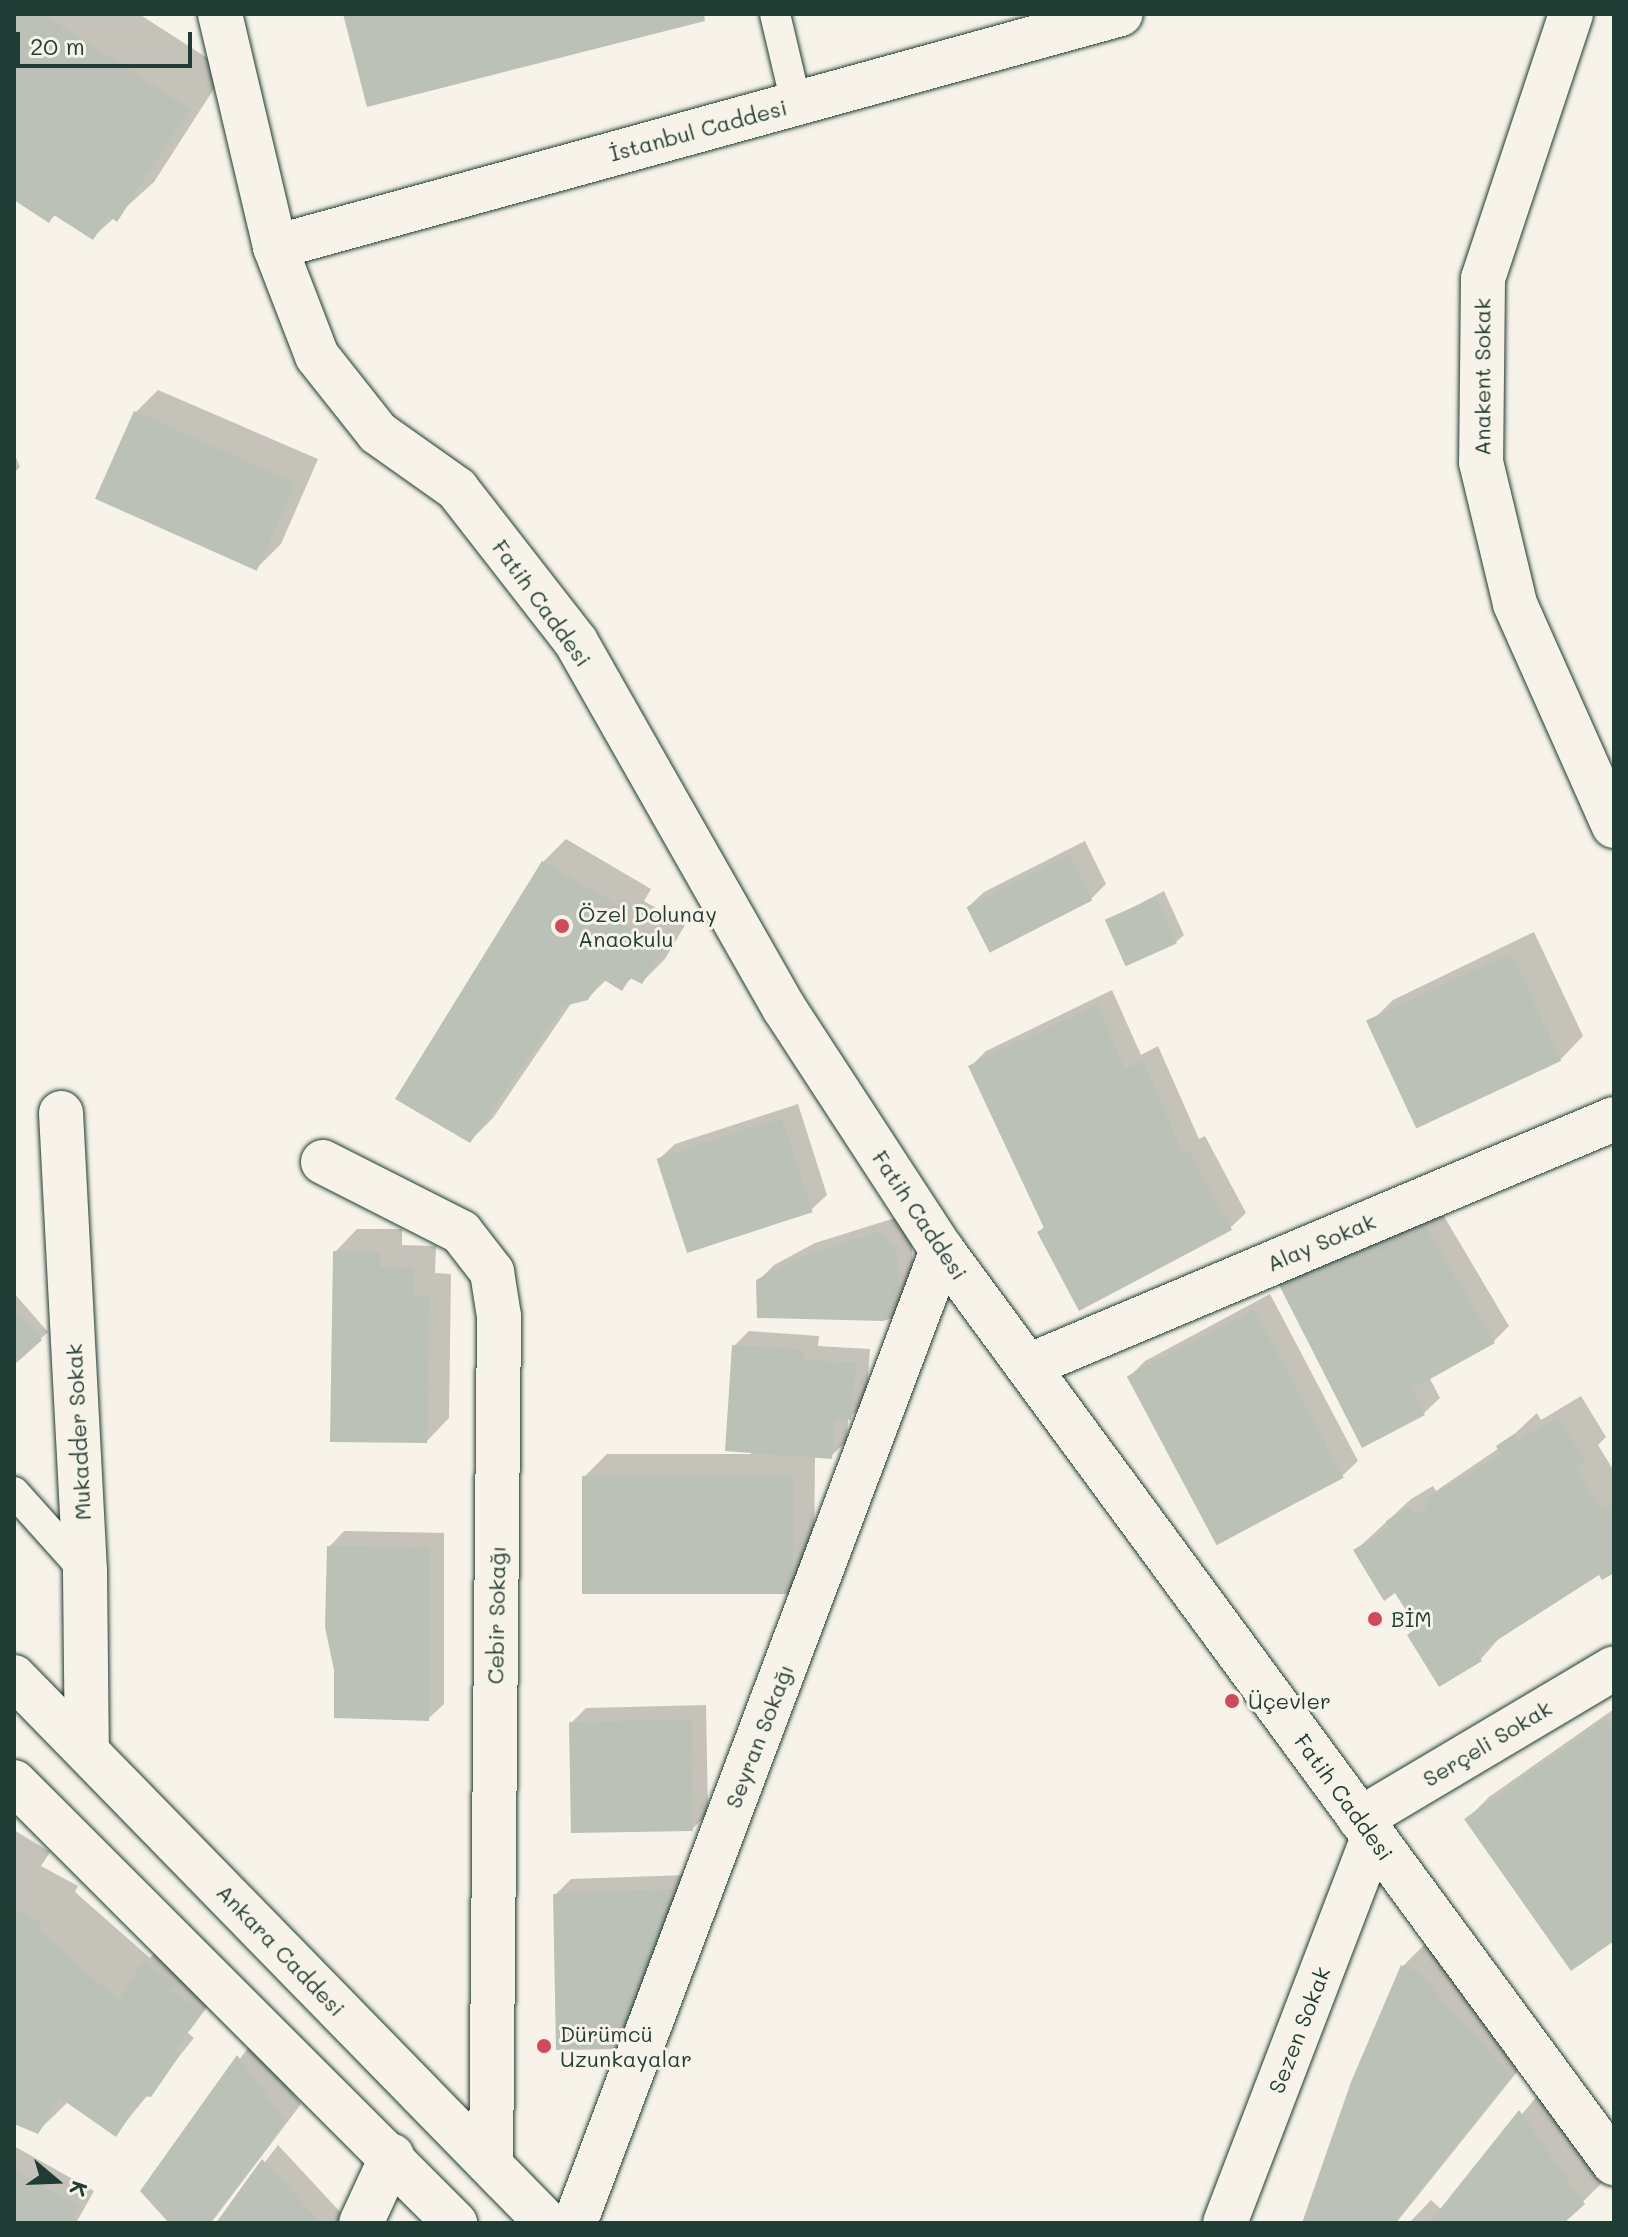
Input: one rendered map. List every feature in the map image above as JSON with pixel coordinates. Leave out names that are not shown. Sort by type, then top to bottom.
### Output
[{"type":"street","name":"Fatih Caddesi","points":[[220,14],[275,247],[317,356],[378,433],[457,489],[576,642],[784,1008],[942,1250],[1614,2163]]},
{"type":"street","name":"İstanbul Caddesi","points":[[275,247],[1121,14]]},
{"type":"street","name":"Anakent Sokak","points":[[1571,14],[1483,279],[1481,462],[1515,604],[1614,826]]},
{"type":"street","name":"Mukadder Sokak","points":[[61,1113],[85,1571],[87,1751]]},
{"type":"street","name":"Alay Sokak","points":[[1028,1366],[1614,1119]]},
{"type":"street","name":"Cebir Sokağı","points":[[323,1162],[461,1232],[492,1272],[499,1316],[491,2164]]},
{"type":"street","name":"Seyran Sokağı","points":[[575,2223],[942,1250]]},
{"type":"street","name":"Serçeli Sokak","points":[[1366,1828],[1614,1668]]},
{"type":"street","name":"Ankara Caddesi","points":[[14,1677],[547,2223]]},
{"type":"street","points":[[14,1782],[392,2156],[455,2223]]},
{"type":"street","name":"Sezen Sokak","points":[[1225,2223],[1366,1828]]},
{"type":"street","points":[[361,2223],[392,2156]]},
{"type":"lane","points":[[775,14],[796,103]]},
{"type":"lane","points":[[14,1492],[85,1571]]},
{"type":"building","points":[[14,14],[43,14],[190,109],[117,222],[109,216],[93,240],[54,215],[49,223],[14,200]]},
{"type":"building","points":[[343,14],[704,14],[705,21],[367,107]]},
{"type":"building","points":[[134,411],[296,483],[257,571],[95,499]]},
{"type":"building","points":[[1069,855],[1092,900],[990,953],[967,907]]},
{"type":"building","points":[[542,861],[630,912],[623,924],[664,949],[642,984],[630,978],[622,991],[601,978],[588,1000],[564,1006],[470,1143],[395,1099]]},
{"type":"building","points":[[1156,897],[1177,944],[1126,966],[1105,920]]},
{"type":"building","points":[[1511,953],[1561,1061],[1416,1128],[1366,1021]]},
{"type":"building","points":[[1097,1004],[1125,1069],[1143,1060],[1183,1153],[1189,1151],[1232,1230],[1079,1311],[1037,1232],[1044,1228],[968,1066]]},
{"type":"building","points":[[782,1118],[813,1212],[687,1253],[656,1159]]},
{"type":"building","points":[[1416,1211],[1495,1343],[1412,1389],[1425,1415],[1362,1448],[1278,1283]]},
{"type":"building","points":[[879,1232],[897,1253],[901,1315],[883,1321],[757,1318],[756,1280],[797,1258]]},
{"type":"building","points":[[333,1251],[380,1251],[380,1267],[414,1268],[413,1295],[429,1295],[427,1443],[330,1442]]},
{"type":"building","points":[[14,1308],[42,1340],[14,1365]]},
{"type":"building","points":[[1254,1309],[1344,1478],[1217,1545],[1127,1377]]},
{"type":"building","points":[[732,1345],[804,1350],[804,1360],[856,1363],[851,1420],[835,1418],[832,1459],[725,1451]]},
{"type":"building","points":[[1558,1417],[1585,1461],[1575,1468],[1602,1510],[1614,1503],[1614,1573],[1602,1580],[1599,1575],[1477,1653],[1482,1661],[1439,1687],[1407,1635],[1417,1628],[1395,1593],[1384,1601],[1353,1550],[1389,1528],[1386,1521],[1409,1507],[1415,1515],[1428,1506],[1424,1500],[1501,1455],[1496,1446],[1514,1434],[1518,1441]]},
{"type":"building","points":[[582,1476],[793,1476],[793,1594],[582,1594]]},
{"type":"building","points":[[327,1546],[430,1548],[429,1721],[334,1718],[334,1670],[325,1627]]},
{"type":"building","points":[[1606,1719],[1614,1730],[1614,1941],[1571,1971],[1464,1819]]},
{"type":"building","points":[[691,1720],[693,1831],[571,1833],[569,1722]]},
{"type":"building","points":[[671,1889],[671,1926],[661,1928],[660,1960],[625,2049],[556,2050],[553,1894]]},
{"type":"building","points":[[14,1909],[42,1924],[38,1930],[118,2000],[143,1962],[175,1984],[170,1991],[203,2011],[174,2050],[180,2055],[151,2097],[143,2096],[116,2137],[60,2098],[38,2134],[14,2124]]},
{"type":"building","points":[[1401,1965],[1418,1972],[1511,2076],[1394,2223],[1302,2223],[1351,2082]]},
{"type":"building","points":[[237,2055],[286,2121],[209,2223],[169,2223],[140,2191]]},
{"type":"building","points":[[1519,2110],[1585,2204],[1564,2223],[1429,2223]]},
{"type":"building","points":[[262,2159],[321,2223],[216,2223]]},
{"type":"building","points":[[14,2170],[80,2207],[71,2223],[14,2223]]},
{"type":"place","name":"Özel Dolunay Anaokulu","points":[[562,926]]},
{"type":"place","name":"BİM","points":[[1375,1619]]},
{"type":"place","name":"Üçevler","points":[[1232,1701]]},
{"type":"place","name":"Dürümcü Uzunkayalar","points":[[544,2046]]}]
